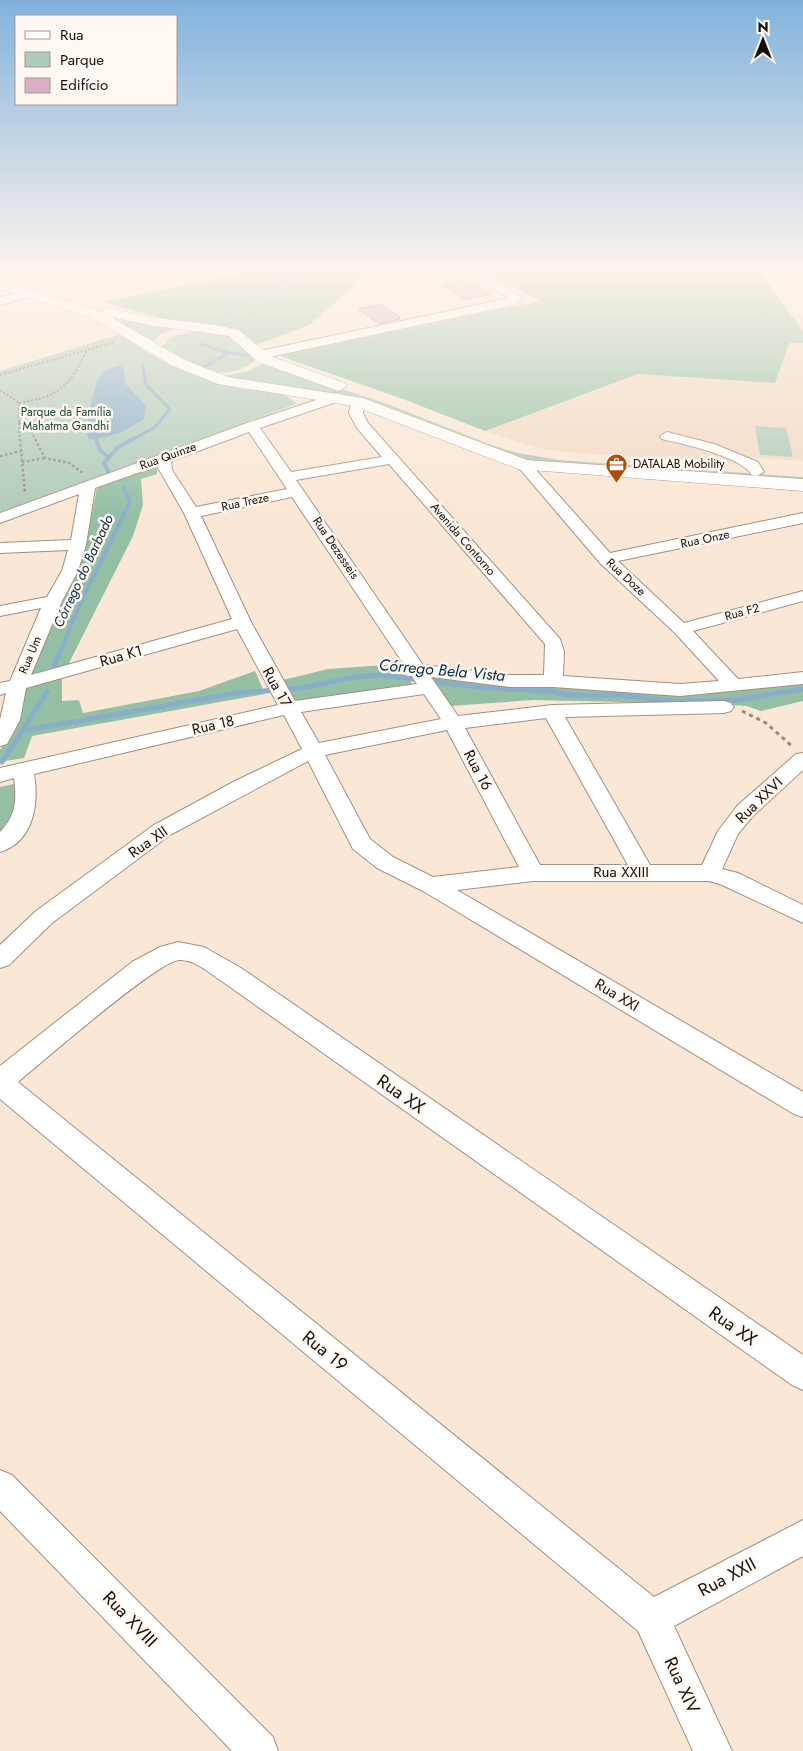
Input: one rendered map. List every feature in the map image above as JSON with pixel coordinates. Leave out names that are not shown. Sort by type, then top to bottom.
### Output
[{"type":"main road","points":[[163,353],[210,376],[238,384],[337,397],[357,402],[524,465],[803,485]]},
{"type":"main road","points":[[257,353],[262,357],[507,446],[534,454],[584,460],[803,475]]},
{"type":"main road","points":[[210,376],[243,371],[262,357]]},
{"type":"street","points":[[262,357],[281,353]]},
{"type":"street","points":[[293,392],[300,397],[302,409]]},
{"type":"street","name":"Rua Quinze","points":[[0,518],[337,397]]},
{"type":"street","name":"Avenida Contorno","points":[[357,402],[356,412],[362,425],[394,459],[554,643],[553,681]]},
{"type":"street","name":"Rua Dezesseis","points":[[252,426],[423,679]]},
{"type":"street","points":[[667,436],[709,447],[753,465],[757,472]]},
{"type":"street","name":"Rua 17","points":[[169,456],[164,462],[165,470],[192,513],[242,622],[314,751],[361,844],[383,862],[431,885]]},
{"type":"street","name":"Rua Treze","points":[[192,513],[293,484],[394,459]]},
{"type":"street","name":"Rua Doze","points":[[524,465],[606,559],[681,629],[733,685]]},
{"type":"street","name":"Rua Um","points":[[0,740],[10,720],[9,687],[52,602],[70,571],[78,545],[88,486]]},
{"type":"street","name":"Rua Onze","points":[[606,559],[803,518]]},
{"type":"street","points":[[0,548],[78,545]]},
{"type":"street","name":"Rua F2","points":[[681,629],[803,596]]},
{"type":"street","points":[[0,611],[52,602]]},
{"type":"street","name":"Rua K1","points":[[9,687],[242,622]]},
{"type":"street","name":"Rua 18","points":[[0,775],[282,696],[423,679],[553,681],[680,690],[803,678]]},
{"type":"street","name":"Rua 16","points":[[423,679],[453,723],[533,873]]},
{"type":"street","name":"Rua XII","points":[[0,959],[44,917],[162,830],[242,786],[314,751],[453,723],[552,711],[724,707]]},
{"type":"street","points":[[552,711],[642,871]]},
{"type":"street","name":"Rua XXVI","points":[[709,873],[729,831],[745,811],[800,759]]},
{"type":"street","points":[[0,844],[14,832],[25,812],[28,802],[23,770]]},
{"type":"street","name":"Rua XXIII","points":[[431,885],[533,873],[642,871],[709,873],[730,879],[803,915]]},
{"type":"street","name":"Rua XXI","points":[[431,885],[803,1106]]},
{"type":"street","name":"Rua XX","points":[[0,1082],[140,970],[165,953],[178,949],[190,950],[232,975],[803,1374]]},
{"type":"street","name":"Rua 19","points":[[0,1082],[651,1618]]},
{"type":"street","name":"Rua XVIII","points":[[0,1487],[259,1751]]},
{"type":"street","name":"Rua XXII","points":[[651,1618],[803,1537]]},
{"type":"street","name":"Rua XIV","points":[[651,1618],[713,1751]]},
{"type":"path","points":[[0,375],[78,353]]},
{"type":"path","points":[[0,390],[19,403],[49,397],[70,384],[86,353]]},
{"type":"path","points":[[19,403],[25,499]]},
{"type":"path","points":[[19,423],[27,424],[45,458]]},
{"type":"path","points":[[0,456],[21,451]]},
{"type":"path","points":[[22,462],[45,458],[69,463],[90,480],[88,486]]},
{"type":"path","points":[[724,707],[736,708],[766,723],[800,759]]},
{"type":"shaded area","points":[[698,353],[803,353],[803,461],[744,457],[743,464],[564,452],[538,448],[485,431]]},
{"type":"green space","name":"Parque da Família Mahatma Gandhi","points":[[60,353],[148,353],[178,369],[211,381],[242,389],[279,394],[292,399],[296,404],[0,512],[0,371]]},
{"type":"green space","points":[[169,353],[249,353],[256,359],[245,367],[221,372],[195,367]]},
{"type":"green space","points":[[296,353],[786,353],[775,383],[638,374],[485,431],[403,399],[280,356]]},
{"type":"green space","points":[[265,362],[289,372],[385,403],[494,446],[518,453],[559,460],[803,477],[803,482],[526,461],[376,405],[220,377],[249,371]]},
{"type":"green space","points":[[755,426],[786,428],[793,457],[760,455]]},
{"type":"green space","points":[[157,462],[157,474],[141,479],[143,505],[133,536],[68,665],[30,674],[84,555],[97,487]]},
{"type":"green space","points":[[399,664],[412,684],[297,702],[283,680],[328,669]]},
{"type":"green space","points":[[255,671],[265,694],[32,736],[24,758],[0,762],[0,750],[17,721],[23,688],[62,678],[62,701],[79,700],[83,713],[199,691]]},
{"type":"green space","points":[[427,675],[674,696],[803,682],[803,701],[761,711],[747,706],[716,704],[533,700],[451,706]]},
{"type":"green space","points":[[14,784],[20,804],[0,831],[0,787]]},
{"type":"water","points":[[123,365],[125,383],[146,406],[144,419],[118,433],[97,439],[89,439],[88,418],[94,390],[99,378],[110,368]]},
{"type":"waterway","points":[[202,368],[228,353]]},
{"type":"waterway","points":[[228,353],[251,355]]},
{"type":"waterway","name":"Córrego do Barbado","points":[[130,441],[155,427],[170,409],[146,385],[143,366]]},
{"type":"waterway","points":[[96,439],[100,450],[107,456]]},
{"type":"waterway","name":"Córrego do Barbado","points":[[109,473],[104,463],[117,448],[132,439]]},
{"type":"waterway","name":"Córrego do Barbado","points":[[58,657],[76,613],[130,502],[124,488]]},
{"type":"waterway","name":"Córrego do Barbado","points":[[54,666],[58,656]]},
{"type":"waterway","name":"Córrego Bela Vista","points":[[22,731],[237,693],[302,688],[355,677],[381,675],[485,688],[551,691],[568,695],[618,695],[672,701],[736,700],[803,689]]},
{"type":"waterway","name":"Córrego do Barbado","points":[[2,762],[47,692]]},
{"type":"place","name":"DATALAB Mobility","points":[[617,483]]}]
